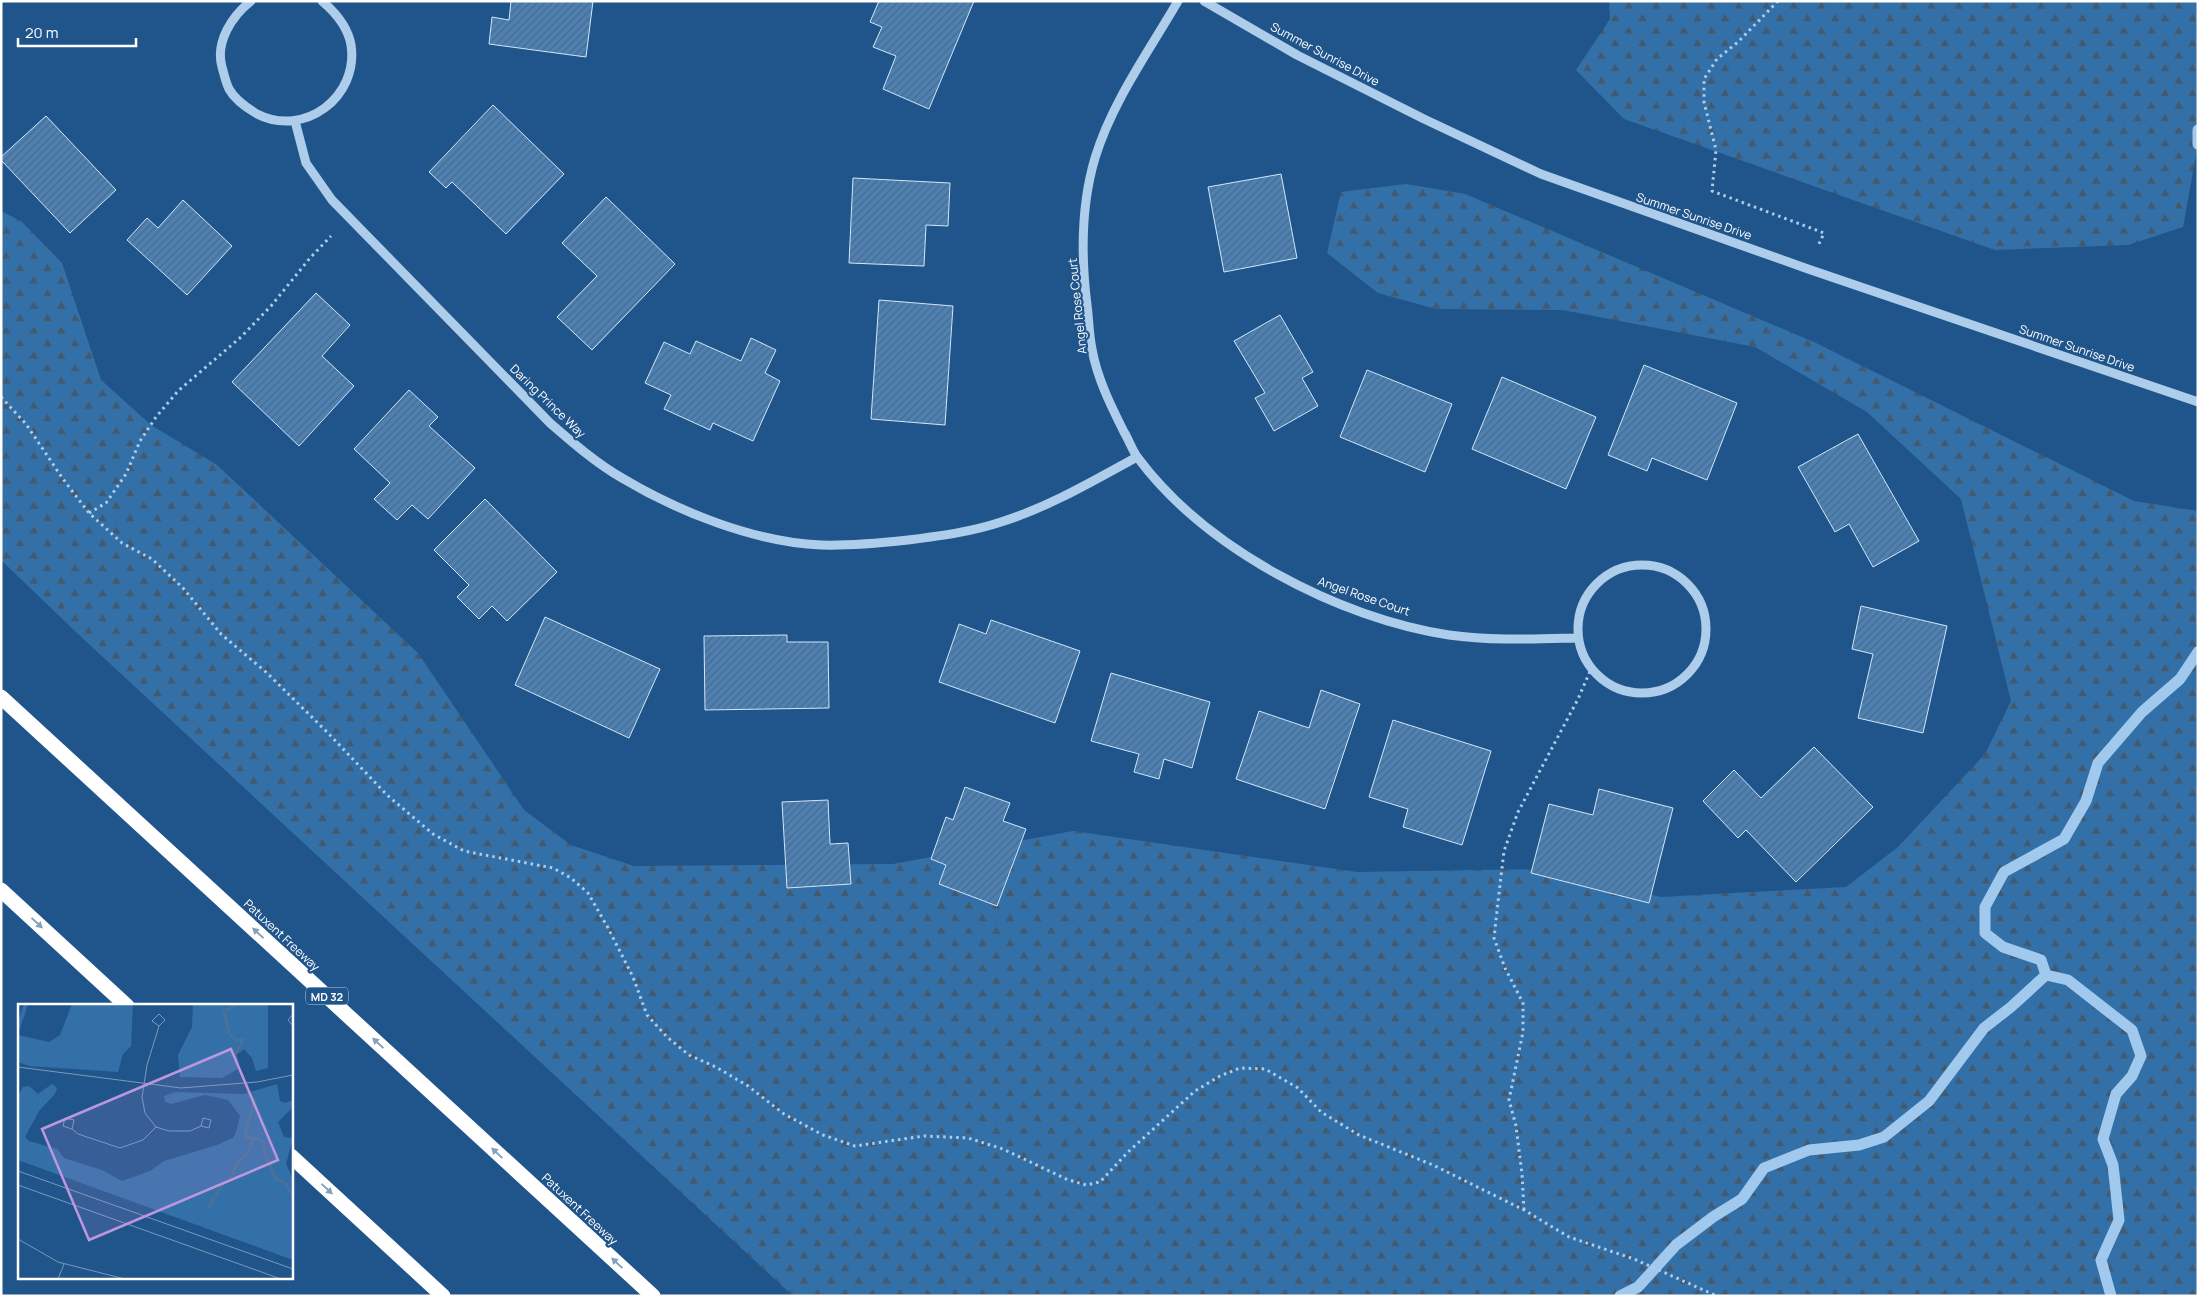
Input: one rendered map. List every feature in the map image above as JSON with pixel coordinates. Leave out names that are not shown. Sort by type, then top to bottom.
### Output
[{"type":"highway","name":"Patuxent Freeway","points":[[1,697],[653,1296]]},
{"type":"highway","points":[[1,890],[125,1004]]},
{"type":"highway","points":[[292,1157],[443,1296]]},
{"type":"street","points":[[251,1],[230,23],[222,41],[221,64],[229,89],[245,107],[268,119],[295,121],[318,114],[340,94],[351,68],[351,44],[338,15],[322,1]]},
{"type":"street","name":"Angel Rose Court","points":[[1178,1],[1116,108],[1095,158],[1085,212],[1083,272],[1092,351],[1110,404],[1137,457],[1193,516],[1246,556],[1317,594],[1388,620],[1449,634],[1512,640],[1577,638]]},
{"type":"street","name":"Summer Sunrise Drive","points":[[1204,1],[1298,55],[1424,119],[1541,174],[1808,269],[2198,402]]},
{"type":"street","name":"Daring Prince Way","points":[[295,121],[306,163],[332,200],[550,423],[584,452],[622,478],[687,512],[757,535],[820,545],[882,543],[945,536],[1000,522],[1058,500],[1137,457]]},
{"type":"street","points":[[1629,566],[1660,567],[1682,579],[1698,597],[1706,621],[1704,649],[1686,678],[1666,689],[1649,694],[1622,691],[1601,680],[1591,669],[1577,638],[1579,612],[1586,596],[1604,576],[1629,566]]},
{"type":"path","points":[[1778,1],[1738,42],[1717,59],[1704,80],[1704,102],[1716,150],[1712,191],[1824,233],[1808,269]]},
{"type":"path","points":[[89,513],[106,503],[126,474],[140,441],[172,397],[241,337],[271,306],[310,258],[350,218]]},
{"type":"path","points":[[1,397],[26,424],[63,479],[89,513],[122,543],[152,559],[183,588],[221,634],[267,674],[388,795],[433,834],[464,851],[553,868],[571,878],[588,893],[633,976],[647,1015],[667,1036],[689,1055],[716,1067],[748,1086],[784,1114],[824,1135],[855,1146],[924,1136],[968,1138],[1003,1149],[1066,1179],[1086,1185],[1100,1182],[1128,1152],[1195,1091],[1220,1076],[1240,1068],[1266,1069],[1298,1088],[1321,1112],[1359,1135],[1433,1165],[1524,1210],[1569,1237],[1634,1258],[1717,1296]]},
{"type":"path","points":[[1524,1210],[1516,1126],[1509,1100],[1523,1032],[1523,1003],[1505,968],[1494,938],[1504,851],[1518,812],[1578,699],[1591,669]]},
{"type":"green space","points":[[1609,1],[2198,1],[2198,144],[2183,227],[2128,245],[1995,250],[1624,119],[1576,70],[1610,19]]},
{"type":"green space","points":[[1406,184],[1465,194],[1816,343],[2134,501],[2198,511],[2198,1296],[793,1296],[77,633],[1,560],[1,211],[21,221],[62,263],[101,380],[151,425],[217,465],[418,653],[524,810],[571,845],[634,866],[893,864],[1073,831],[1357,872],[1540,869],[1661,897],[1846,887],[1898,847],[1985,754],[2011,701],[1961,499],[1867,412],[1755,347],[1563,310],[1436,309],[1378,293],[1327,253],[1341,192]]},
{"type":"building","points":[[511,1],[593,1],[586,57],[489,44],[492,17],[509,20]]},
{"type":"building","points":[[879,1],[974,1],[929,109],[883,89],[896,56],[873,47],[882,27],[870,22]]},
{"type":"building","points":[[493,105],[564,174],[506,234],[452,182],[446,188],[429,172]]},
{"type":"building","points":[[46,116],[116,190],[70,233],[1,160],[1,157]]},
{"type":"building","points":[[1281,174],[1297,258],[1224,272],[1208,187]]},
{"type":"building","points":[[853,178],[950,183],[948,226],[926,225],[924,266],[849,263]]},
{"type":"building","points":[[606,197],[675,264],[592,350],[557,317],[597,276],[562,243]]},
{"type":"building","points":[[183,200],[232,246],[187,295],[127,240],[147,218],[158,228]]},
{"type":"building","points":[[316,293],[350,325],[322,356],[354,386],[299,446],[232,382]]},
{"type":"building","points":[[879,300],[953,306],[945,425],[871,419]]},
{"type":"building","points":[[1280,315],[1313,372],[1302,378],[1318,406],[1274,431],[1255,398],[1265,393],[1234,341]]},
{"type":"building","points":[[751,338],[776,350],[765,373],[780,381],[753,441],[713,423],[710,430],[664,409],[671,395],[645,383],[664,342],[690,354],[696,341],[741,361]]},
{"type":"building","points":[[1644,365],[1737,403],[1707,480],[1652,458],[1647,471],[1608,455]]},
{"type":"building","points":[[1367,370],[1452,404],[1425,472],[1340,437]]},
{"type":"building","points":[[1502,377],[1596,417],[1566,489],[1472,449]]},
{"type":"building","points":[[409,390],[438,417],[429,426],[475,468],[428,519],[412,505],[397,520],[374,499],[390,483],[354,449]]},
{"type":"building","points":[[1858,434],[1919,541],[1873,567],[1849,524],[1835,532],[1798,467]]},
{"type":"building","points":[[485,499],[557,572],[507,621],[492,606],[479,619],[457,597],[469,585],[434,550]]},
{"type":"building","points":[[1861,606],[1947,626],[1923,733],[1858,718],[1873,654],[1852,649]]},
{"type":"building","points":[[545,617],[660,669],[629,738],[515,685]]},
{"type":"building","points":[[991,620],[1080,651],[1055,723],[939,682],[959,624],[986,634]]},
{"type":"building","points":[[787,635],[787,642],[828,642],[829,708],[705,710],[704,636]]},
{"type":"building","points":[[1111,673],[1210,702],[1192,768],[1164,759],[1159,779],[1134,772],[1139,754],[1091,741]]},
{"type":"building","points":[[1321,690],[1360,704],[1325,809],[1236,779],[1259,711],[1309,728]]},
{"type":"building","points":[[1393,720],[1491,751],[1462,845],[1403,827],[1408,809],[1369,797]]},
{"type":"building","points":[[1814,747],[1873,807],[1796,882],[1746,830],[1738,838],[1703,801],[1734,770],[1761,798]]},
{"type":"building","points":[[965,787],[1010,803],[1003,821],[1026,829],[997,906],[939,884],[946,865],[931,859],[946,817],[953,820]]},
{"type":"building","points":[[1599,789],[1673,808],[1649,903],[1531,873],[1549,804],[1593,815]]},
{"type":"building","points":[[828,800],[830,844],[848,843],[851,884],[787,888],[782,802]]},
{"type":"waterway","points":[[2198,130],[2198,144]]},
{"type":"waterway","points":[[1620,1296],[1638,1287],[1676,1245],[1713,1217],[1742,1199],[1764,1168],[1809,1150],[1859,1145],[1884,1137],[1929,1101],[1984,1028],[2011,1007],[2046,975],[2041,960],[2003,947],[1985,933],[1985,907],[2004,872],[2064,839],[2086,801],[2098,763],[2142,712],[2180,679],[2198,652]]},
{"type":"waterway","points":[[2046,975],[2068,980],[2132,1030],[2141,1056],[2132,1076],[2116,1094],[2103,1139],[2113,1165],[2119,1220],[2101,1260],[2111,1296]]}]
